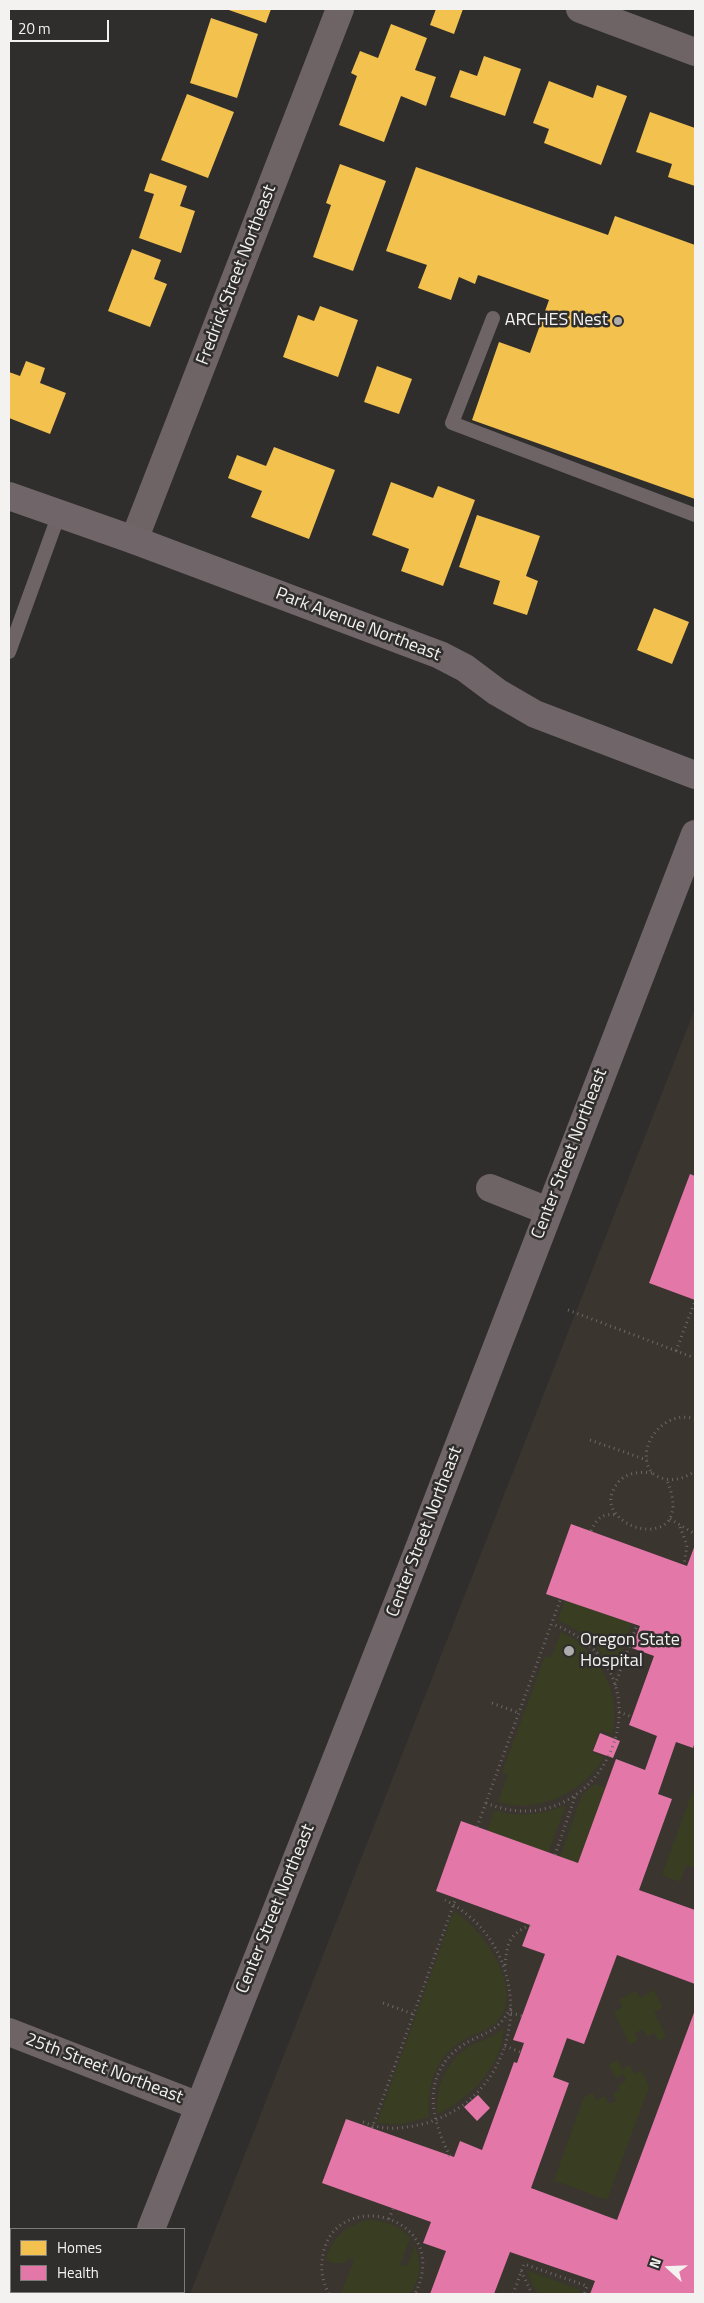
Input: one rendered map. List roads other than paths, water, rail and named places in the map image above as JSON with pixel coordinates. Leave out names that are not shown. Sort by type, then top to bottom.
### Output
[{"type":"main road","name":"Park Avenue Northeast","points":[[9,496],[134,540],[440,655],[465,668],[497,692],[535,714],[695,775]]},
{"type":"main road","name":"Center Street Northeast","points":[[151,2228],[417,1554],[695,834]]},
{"type":"street","name":"Fredrick Street Northeast","points":[[134,540],[340,9]]},
{"type":"street","points":[[580,9],[695,52]]},
{"type":"street","points":[[490,1188],[548,1211]]},
{"type":"street","name":"25th Street Northeast","points":[[9,2032],[199,2106]]},
{"type":"lane","points":[[493,318],[452,423],[695,515]]},
{"type":"lane","points":[[9,652],[59,514]]},
{"type":"place","name":"ARCHES Nest","points":[[618,321]]},
{"type":"place","name":"Oregon State Hospital","points":[[569,1651]]}]
